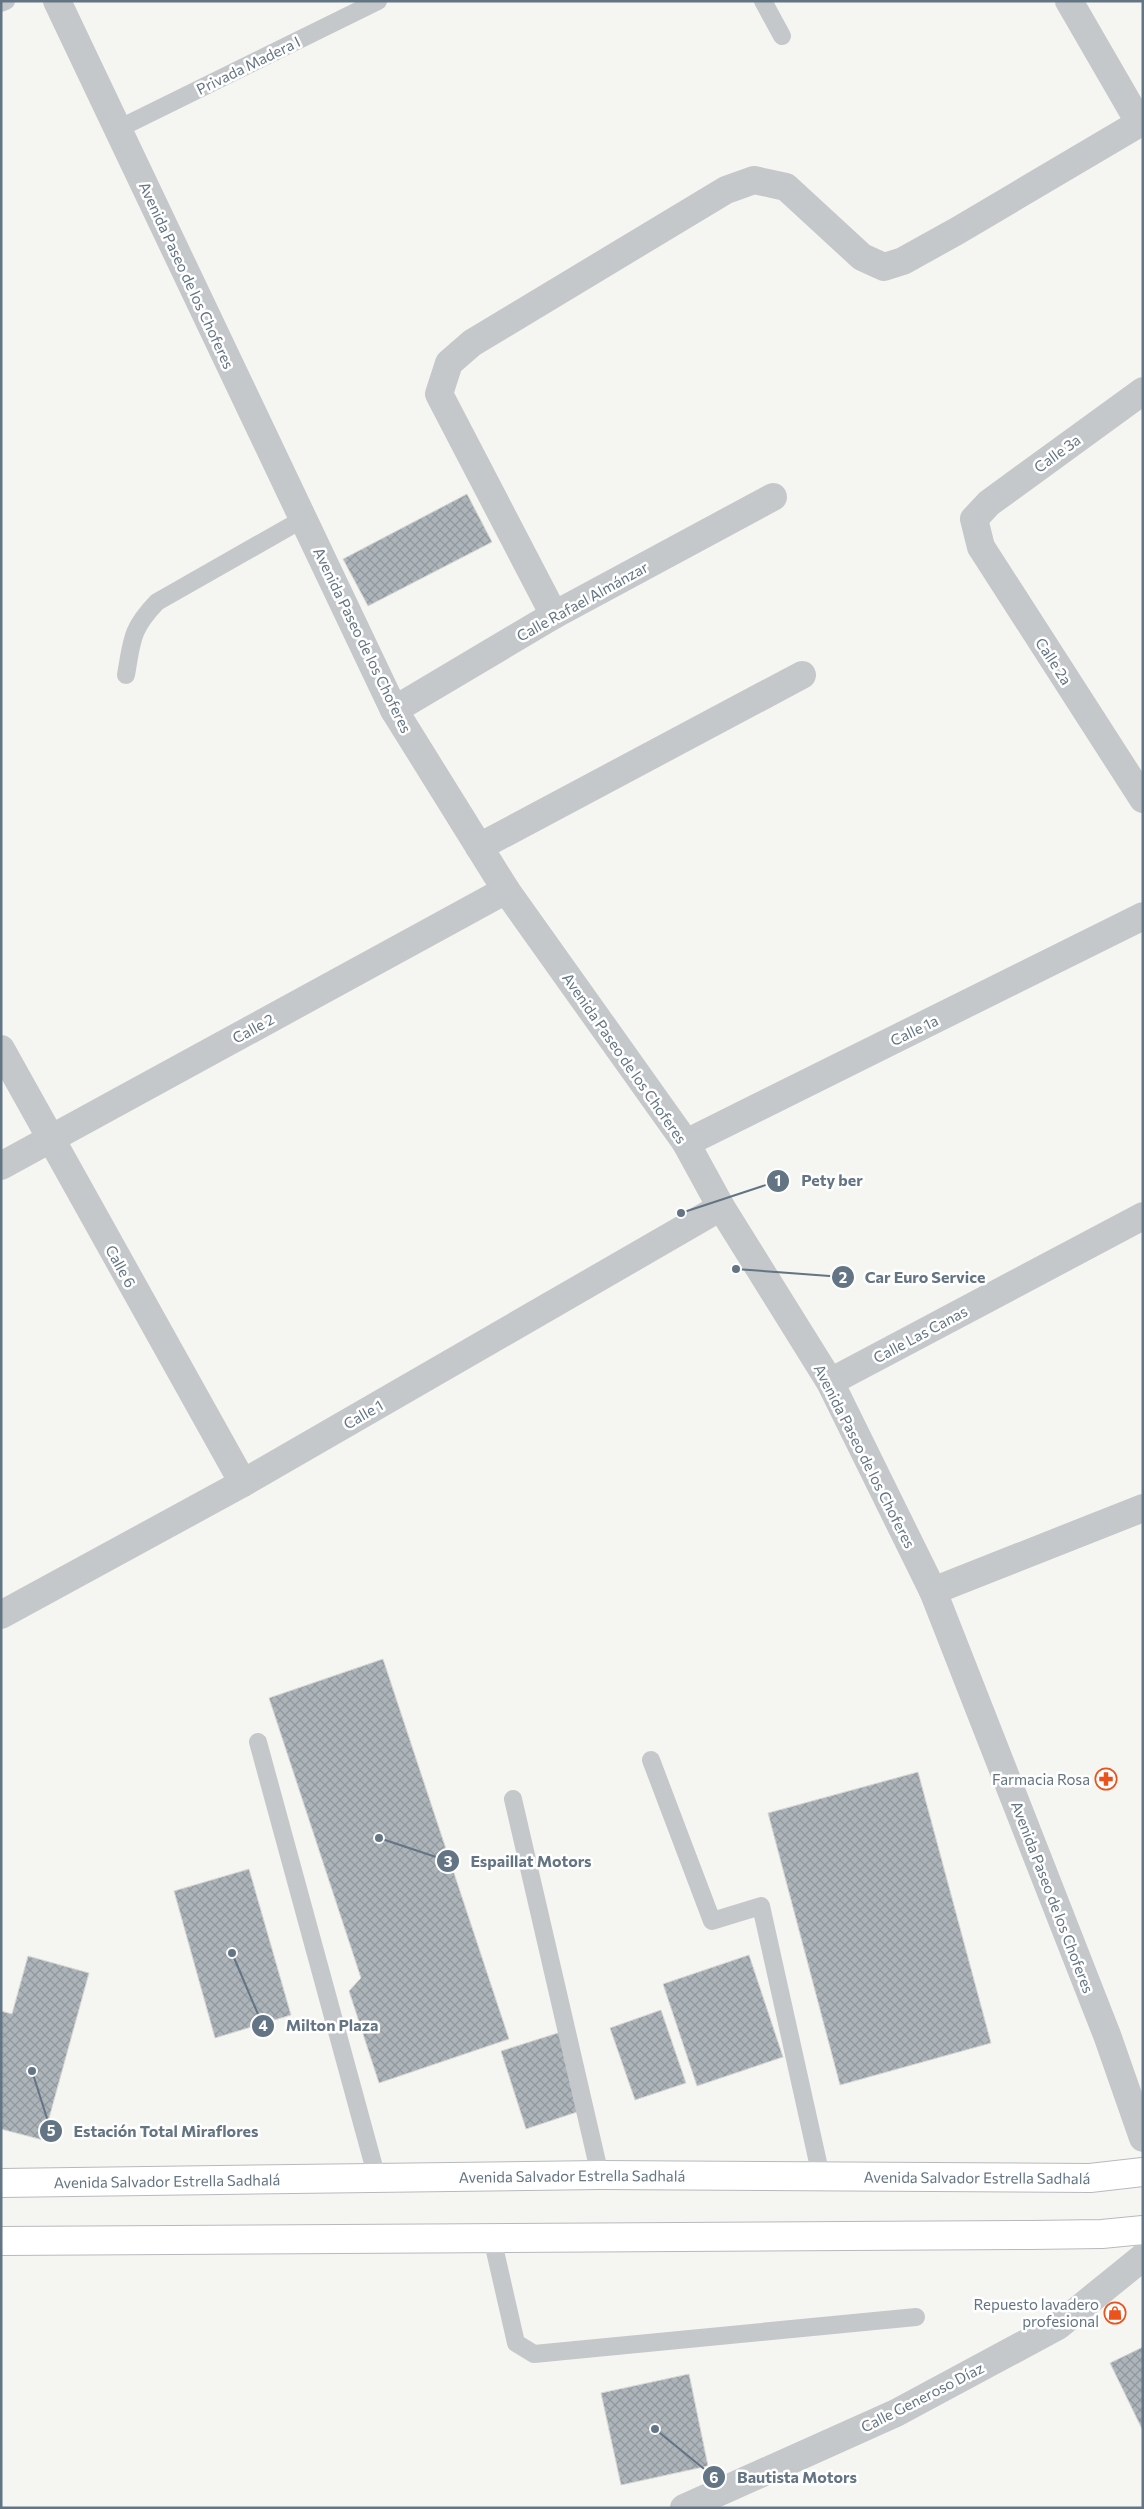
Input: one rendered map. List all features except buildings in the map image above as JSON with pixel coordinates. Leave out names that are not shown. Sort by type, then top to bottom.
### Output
[{"type":"highway","name":"Avenida Salvador Estrella Sadhalá","points":[[1,2182],[600,2175],[1090,2178],[1143,2172]]},
{"type":"highway","points":[[1,2241],[1049,2235],[1102,2234],[1143,2230]]},
{"type":"street","name":"Avenida Paseo de los Choferes","points":[[57,1],[394,710],[506,890],[686,1144],[721,1207],[830,1382],[933,1591],[1107,2035],[1143,2138]]},
{"type":"street","points":[[554,615],[439,394],[449,363],[472,343],[726,190],[754,180],[786,187],[862,258],[884,267],[903,261],[957,231],[1141,121],[1068,1]]},
{"type":"street","name":"Calle 3a","points":[[974,519],[988,503],[1143,391]]},
{"type":"street","name":"Calle Rafael Almánzar","points":[[394,710],[554,615],[772,496]]},
{"type":"street","name":"Calle 2a","points":[[974,519],[981,546],[1143,799]]},
{"type":"street","points":[[479,847],[802,675]]},
{"type":"street","name":"Calle 2","points":[[1,1166],[506,890]]},
{"type":"street","name":"Calle 1a","points":[[686,1144],[1143,916]]},
{"type":"street","name":"Calle 6","points":[[1,1049],[243,1483]]},
{"type":"street","name":"Calle 1","points":[[1,1615],[243,1483],[721,1207]]},
{"type":"street","name":"Calle Las Canas","points":[[830,1382],[1143,1216]]},
{"type":"street","points":[[933,1591],[1143,1508]]},
{"type":"street","name":"Calle Generoso Díaz","points":[[684,2508],[896,2413],[1058,2326],[1143,2257]]},
{"type":"lane","points":[[1,3],[6,1]]},
{"type":"lane","name":"Privada Madera I","points":[[118,129],[378,1]]},
{"type":"lane","points":[[763,1],[782,36]]},
{"type":"lane","points":[[126,676],[132,641],[140,620],[157,602],[304,519]]},
{"type":"lane","points":[[258,1742],[377,2178]]},
{"type":"lane","points":[[651,1760],[712,1921],[761,1906],[821,2176]]},
{"type":"lane","points":[[514,1799],[600,2175]]},
{"type":"lane","points":[[492,2238],[516,2343],[534,2354],[916,2317]]},
{"type":"place","name":"Pety ber","points":[[681,1213]]},
{"type":"place","name":"Car Euro Service","points":[[736,1269]]},
{"type":"place","name":"Farmacia Rosa","points":[[1106,1779]]},
{"type":"place","name":"Espaillat Motors","points":[[379,1838]]},
{"type":"place","name":"Milton Plaza","points":[[232,1953]]},
{"type":"place","name":"Estación Total Miraflores","points":[[32,2071]]},
{"type":"place","name":"Repuesto lavadero profesional","points":[[1115,2313]]},
{"type":"place","name":"Bautista Motors","points":[[655,2429]]}]
